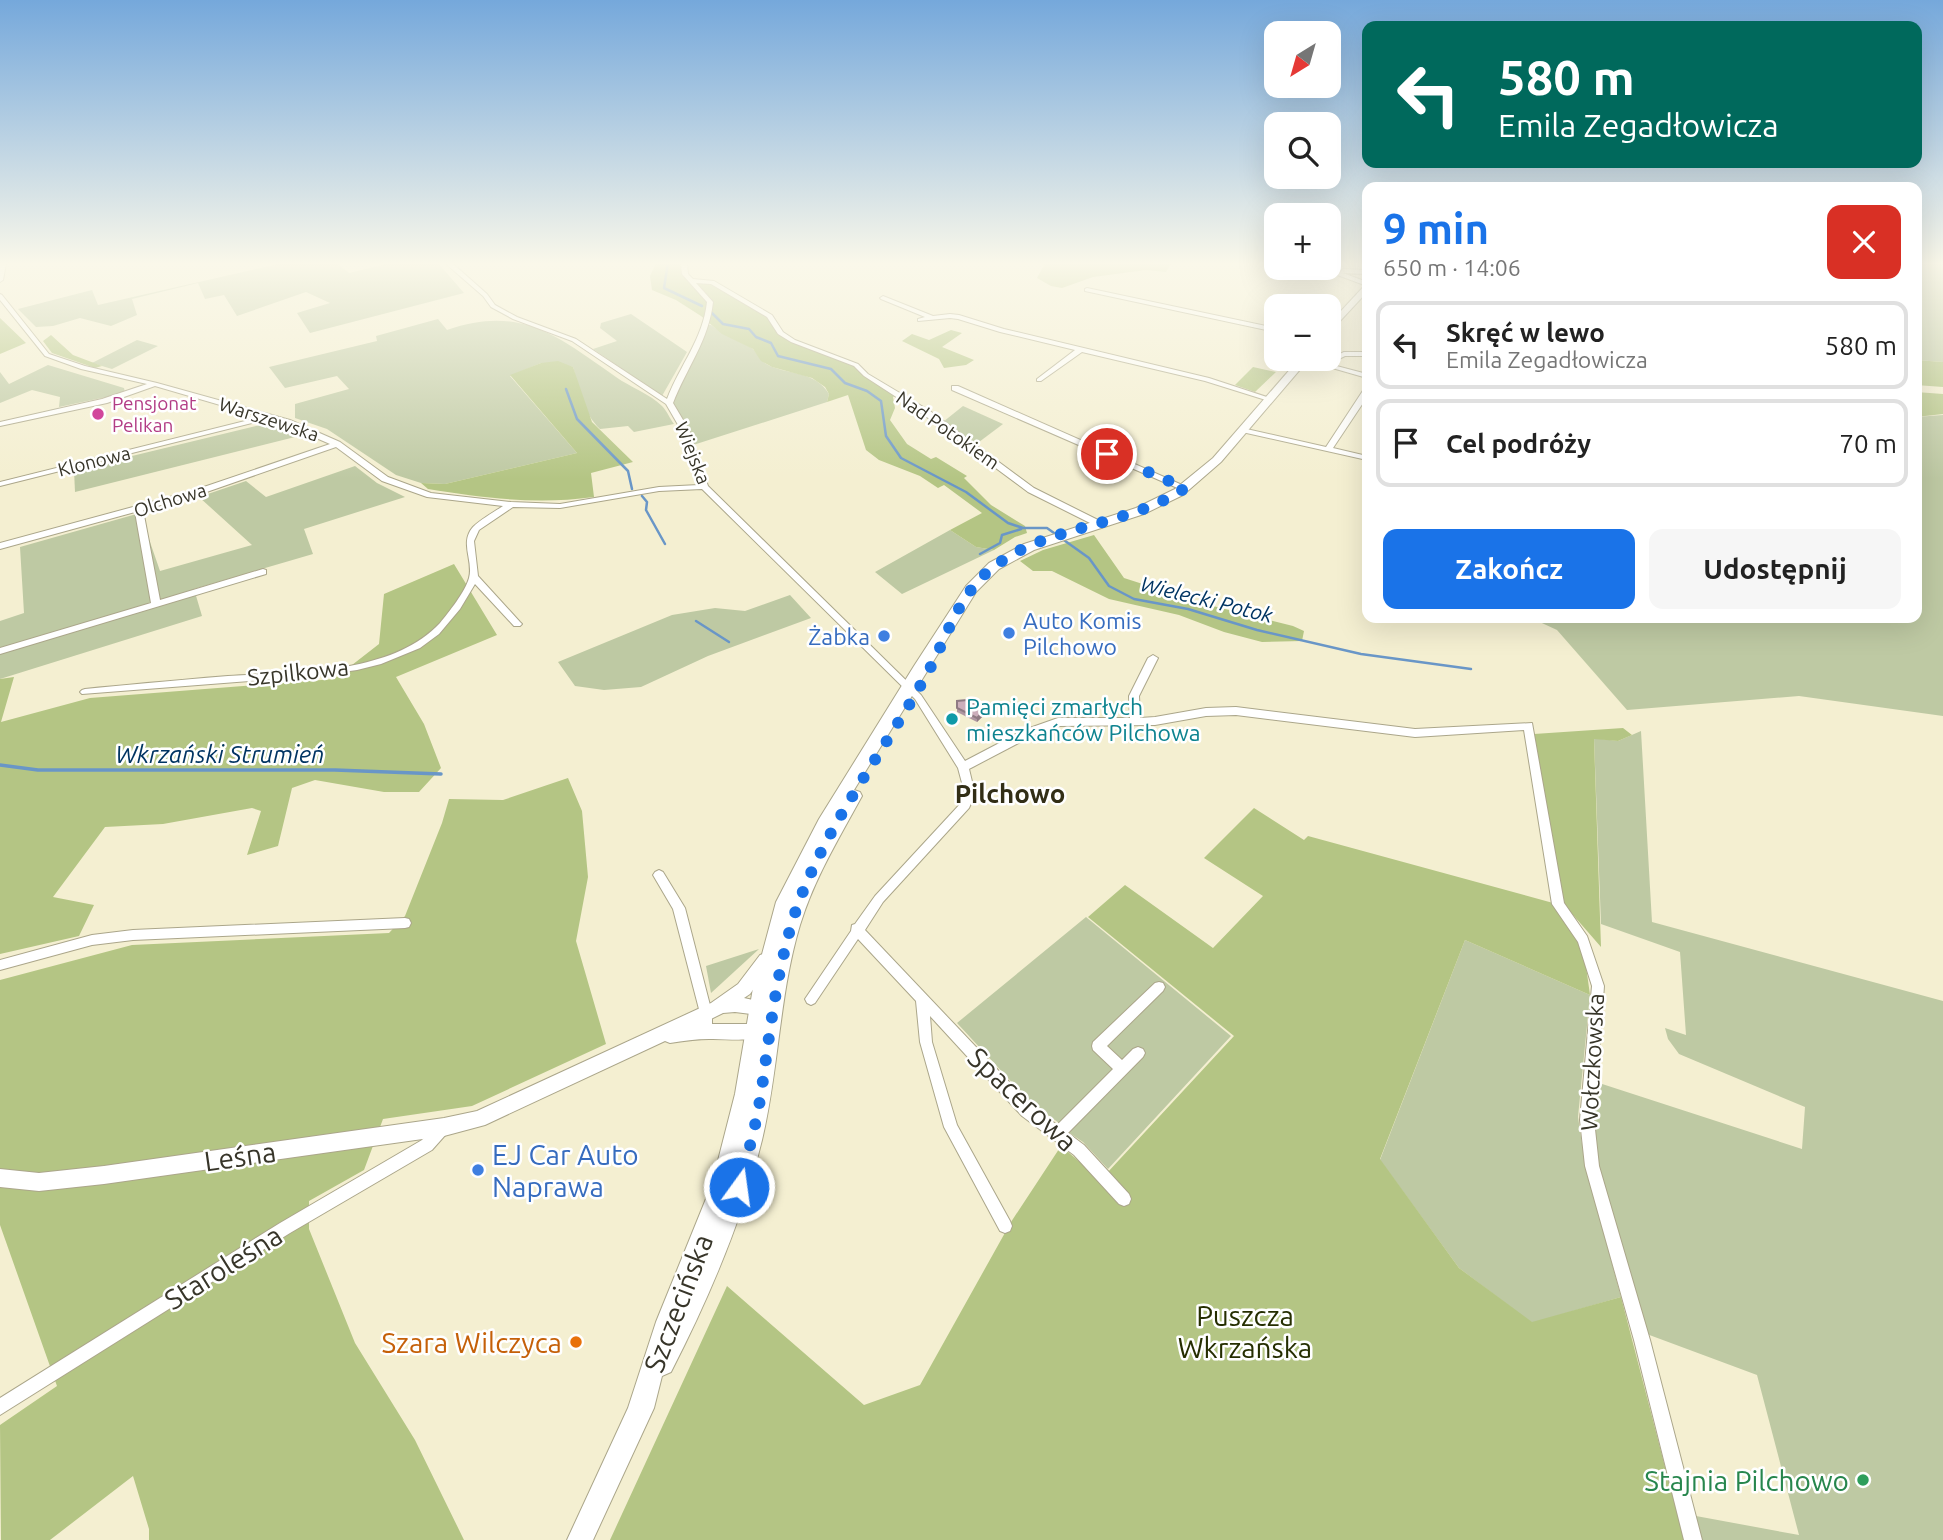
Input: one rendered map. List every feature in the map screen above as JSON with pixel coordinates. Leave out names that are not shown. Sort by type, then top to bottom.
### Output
[{"type":"main road","name":"Szczecińska","points":[[760,1021],[808,879],[967,595],[985,574],[1010,556],[1041,542],[1149,507],[1185,488],[1199,477],[1294,371]]},
{"type":"main road","name":"Szczecińska","points":[[580,1540],[640,1408],[697,1295],[731,1214],[760,1097],[760,1021],[773,942],[789,894],[810,849],[912,691]]},
{"type":"street","name":"Warszewska","points":[[31,335],[47,355],[83,368],[155,384],[304,428],[337,444],[396,484],[430,495],[511,504],[560,506],[659,489],[704,487]]},
{"type":"street","name":"Wiejska","points":[[560,335],[574,340],[669,403],[685,430],[704,487],[912,691]]},
{"type":"street","points":[[669,403],[680,376],[705,335]]},
{"type":"street","name":"Nad Potokiem","points":[[782,335],[856,365],[866,375],[927,413],[1043,498],[1087,516],[1099,524]]},
{"type":"street","points":[[1027,335],[1207,379],[1269,399]]},
{"type":"street","points":[[1039,380],[1081,349]]},
{"type":"street","points":[[1341,355],[1362,354]]},
{"type":"street","points":[[1341,369],[1362,375]]},
{"type":"street","points":[[0,424],[104,401],[155,384]]},
{"type":"street","points":[[954,388],[1185,488]]},
{"type":"street","points":[[1328,450],[1362,399]]},
{"type":"street","name":"Klonowa","points":[[0,484],[268,416]]},
{"type":"street","points":[[1242,430],[1362,457]]},
{"type":"street","name":"Olchowa","points":[[0,547],[139,510],[337,444]]},
{"type":"street","points":[[511,504],[472,534],[474,577],[517,624]]},
{"type":"street","points":[[139,510],[156,604]]},
{"type":"street","points":[[0,651],[263,572]]},
{"type":"street","name":"Szpilkowa","points":[[85,692],[333,671],[376,662],[417,646],[439,630],[460,604],[474,577]]},
{"type":"street","points":[[1135,722],[1134,696],[1153,658]]},
{"type":"street","points":[[811,999],[856,929],[879,899],[968,800],[969,782],[963,767],[912,691]]},
{"type":"street","name":"Wołczkowska","points":[[963,767],[1046,724],[1076,720],[1135,722],[1206,712],[1236,711],[1415,733],[1528,726],[1558,904],[1583,940],[1598,986],[1587,1120],[1592,1166],[1644,1347],[1693,1540]]},
{"type":"street","points":[[659,875],[679,908],[710,1017]]},
{"type":"street","points":[[0,965],[92,940],[133,935],[405,923]]},
{"type":"street","name":"Spacerowa","points":[[856,929],[865,935],[1027,1111],[1079,1150],[1124,1199]]},
{"type":"street","points":[[710,1017],[754,978],[766,960],[773,942]]},
{"type":"street","points":[[1122,1069],[1098,1046],[1159,987]]},
{"type":"street","name":"Spacerowa","points":[[922,1000],[926,1042],[951,1127],[1005,1226]]},
{"type":"street","points":[[710,1017],[739,1005],[760,1021]]},
{"type":"street","points":[[710,1017],[760,1021]]},
{"type":"street","name":"Leśna","points":[[0,1178],[40,1182],[104,1175],[444,1127],[479,1119],[653,1038],[710,1017]]},
{"type":"street","points":[[1058,1134],[1138,1053]]},
{"type":"street","name":"Staroleśna","points":[[0,1407],[285,1228],[428,1145],[444,1127]]},
{"type":"green space","points":[[0,335],[18,335],[26,343],[0,354]]},
{"type":"green space","points":[[51,335],[73,355],[102,366],[95,368],[52,353],[43,341]]},
{"type":"green space","points":[[550,335],[652,398],[664,408],[674,424],[634,432],[628,426],[600,429],[586,408],[573,367],[541,363],[510,376],[577,453],[445,484],[421,483],[396,475],[327,429],[295,418],[295,404],[349,389],[337,376],[285,388],[269,367],[377,341],[376,336]]},
{"type":"green space","points":[[609,335],[662,335],[687,352],[662,396],[593,349],[617,341]]},
{"type":"green space","points":[[724,335],[784,335],[790,341],[853,365],[896,395],[893,397],[895,408],[890,420],[907,444],[931,459],[936,457],[967,476],[964,478],[991,505],[1025,526],[1027,533],[994,550],[976,547],[950,530],[982,513],[944,485],[938,488],[920,476],[879,460],[866,450],[848,395],[827,402],[829,394],[825,387],[812,378],[772,367],[761,361],[753,349]]},
{"type":"green space","points":[[727,335],[750,347],[770,366],[810,377],[829,394],[827,402],[690,446],[669,403],[705,336]]},
{"type":"green space","points":[[911,335],[929,340],[940,335],[959,335],[942,347],[974,360],[966,365],[944,368],[939,359],[902,341]]},
{"type":"green space","points":[[1922,335],[1943,335],[1943,362],[1922,360]]},
{"type":"green space","points":[[137,340],[158,346],[112,369],[92,363]]},
{"type":"green space","points":[[1922,360],[1943,362],[1943,387],[1922,385]]},
{"type":"green space","points":[[558,361],[573,367],[592,422],[633,462],[591,473],[594,497],[511,499],[428,489],[421,483],[445,484],[577,453],[510,375],[541,363]]},
{"type":"green space","points":[[48,365],[124,388],[125,393],[59,407],[60,397],[32,390],[0,403],[0,372],[9,384]]},
{"type":"green space","points":[[1253,367],[1276,372],[1255,392],[1235,385]]},
{"type":"green space","points":[[1922,392],[1943,394],[1943,414],[1922,416]]},
{"type":"green space","points":[[963,406],[1003,424],[975,445],[943,422]]},
{"type":"green space","points":[[1943,415],[1943,716],[1799,696],[1627,710],[1557,630],[1542,623],[1922,623],[1922,417]]},
{"type":"green space","points":[[264,424],[274,424],[303,435],[75,492],[74,470]]},
{"type":"green space","points":[[355,466],[377,483],[405,497],[304,529],[313,554],[194,589],[202,616],[0,679],[0,621],[24,613],[20,547],[140,513],[160,571],[252,545],[199,497],[246,481],[266,497]]},
{"type":"green space","points":[[950,530],[976,547],[994,550],[902,594],[875,572]]},
{"type":"green space","points":[[1094,535],[1124,578],[1205,604],[1293,626],[1304,631],[1302,641],[1262,642],[1224,632],[1179,615],[1109,599],[1052,571],[1033,571],[1020,561],[1043,550]]},
{"type":"green space","points":[[454,564],[497,635],[396,677],[424,724],[441,768],[419,792],[384,792],[315,780],[292,788],[278,846],[247,855],[261,811],[252,808],[163,824],[105,827],[53,897],[94,905],[79,936],[0,954],[0,679],[14,677],[1,722],[90,698],[334,679],[379,644],[384,594]]},
{"type":"green space","points":[[790,595],[811,618],[708,656],[641,687],[604,690],[575,686],[558,662],[672,615],[715,608],[745,611]]},
{"type":"green space","name":"Puszcza Wkrzańska","points":[[1623,728],[1632,735],[1618,741],[1594,739],[1601,947],[1567,908],[1585,959],[1590,995],[1465,940],[1380,1159],[1459,1268],[1532,1322],[1621,1297],[1684,1540],[610,1540],[727,1286],[864,1405],[920,1385],[1011,1222],[1061,1146],[1088,1169],[1107,1173],[1234,1036],[1088,917],[1125,885],[1213,948],[1263,896],[1204,858],[1254,808],[1304,840],[1308,836],[1564,906],[1534,734]]},
{"type":"green space","points":[[1641,731],[1652,922],[1943,1001],[1943,1540],[1702,1540],[1696,1516],[1799,1535],[1757,1375],[1644,1333],[1601,1182],[1595,1130],[1596,1082],[1802,1149],[1805,1107],[1679,1054],[1668,1039],[1665,1028],[1686,1035],[1680,952],[1601,924],[1594,738],[1618,741]]},
{"type":"green space","points":[[568,778],[582,811],[588,877],[576,941],[606,1044],[472,1106],[383,1119],[364,1170],[309,1201],[309,1229],[355,1343],[415,1440],[464,1540],[149,1540],[149,1529],[133,1476],[50,1540],[1,1540],[0,1425],[57,1386],[0,1225],[0,980],[132,945],[389,933],[405,916],[449,799],[503,800]]},
{"type":"green space","points":[[1086,917],[1231,1036],[1108,1169],[1083,1142],[1068,1132],[1069,1130],[1031,1103],[957,1023]]},
{"type":"green space","points":[[1465,940],[1590,995],[1578,1117],[1585,1164],[1621,1297],[1532,1323],[1459,1268],[1380,1160]]},
{"type":"green space","points":[[759,949],[711,993],[706,966]]},
{"type":"building","points":[[967,700],[986,709],[977,718],[957,708],[957,701]]},
{"type":"waterway","name":"Wielecki Potok","points":[[754,335],[771,343],[778,356],[831,369],[845,383],[867,391],[881,401],[886,436],[901,458],[966,492],[1008,523],[1023,528],[1047,528],[1089,558],[1109,586],[1134,599],[1188,609],[1257,630],[1361,654],[1471,669]]},
{"type":"waterway","points":[[566,389],[577,419],[628,471],[632,489]]},
{"type":"waterway","points":[[642,496],[647,502],[646,510],[665,544]]},
{"type":"waterway","name":"Wkrzański Strumień","points":[[980,554],[1000,543],[1002,535],[1021,529]]},
{"type":"waterway","points":[[696,621],[729,642]]},
{"type":"waterway","name":"Wkrzański Strumień","points":[[0,765],[38,770],[335,770],[441,774]]},
{"type":"place","name":"Pensjonat Pelikan","points":[[98,414]]},
{"type":"place","name":"Auto Komis Pilchowo","points":[[1009,633]]},
{"type":"place","name":"Żabka","points":[[884,636]]},
{"type":"place","name":"Pamięci zmarłych mieszkańców Pilchowa","points":[[952,719]]},
{"type":"place","name":"EJ Car Auto Naprawa","points":[[478,1170]]},
{"type":"place","name":"Szara Wilczyca","points":[[576,1342]]},
{"type":"place","name":"Stajnia Pilchowo","points":[[1863,1480]]},
{"type":"district","name":"Pilchowo","points":[[1010,793]]},
{"type":"route","points":[[739,1187],[760,1097],[776,990],[795,912],[822,852],[925,679],[967,595],[990,570],[1020,551],[1140,511],[1185,488],[1107,454]]}]
